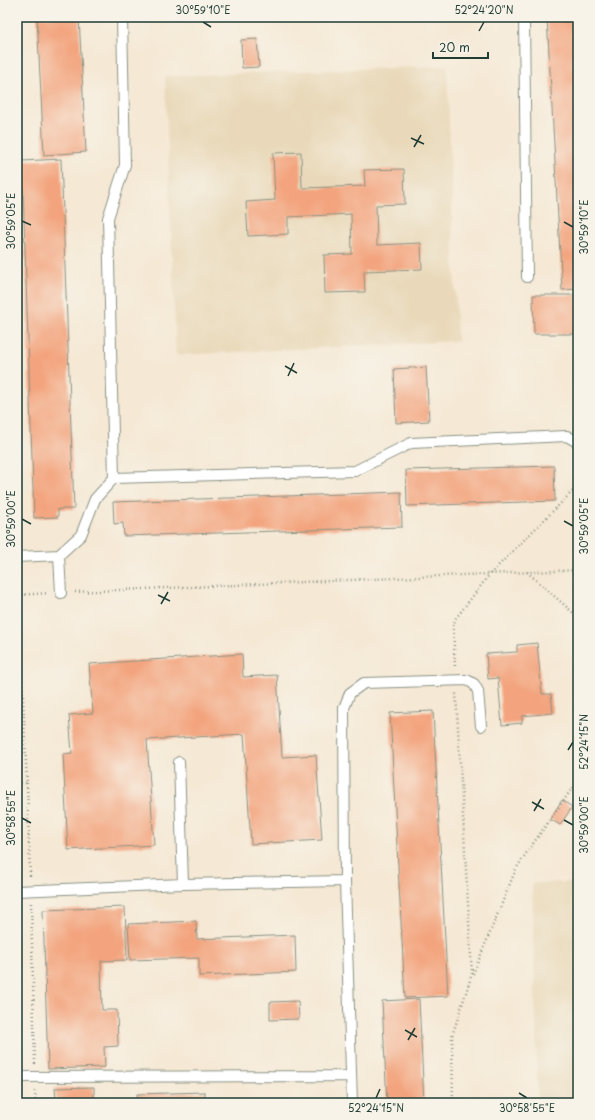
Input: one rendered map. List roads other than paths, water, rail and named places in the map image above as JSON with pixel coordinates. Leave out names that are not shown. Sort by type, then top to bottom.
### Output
[{"type":"lane","points":[[17,557],[59,555],[81,535],[95,499],[114,478],[108,218],[125,165],[122,17]]},
{"type":"lane","points":[[524,17],[527,277]]},
{"type":"lane","points":[[114,478],[355,472],[411,443],[567,436],[578,444]]},
{"type":"lane","points":[[59,555],[61,593]]},
{"type":"lane","points":[[352,1103],[345,881],[344,708],[350,693],[364,684],[467,680],[474,684],[478,691],[481,726]]},
{"type":"lane","points":[[180,762],[183,884]]},
{"type":"lane","points":[[17,891],[183,884],[345,881]]},
{"type":"lane","points":[[17,1077],[350,1076]]}]
